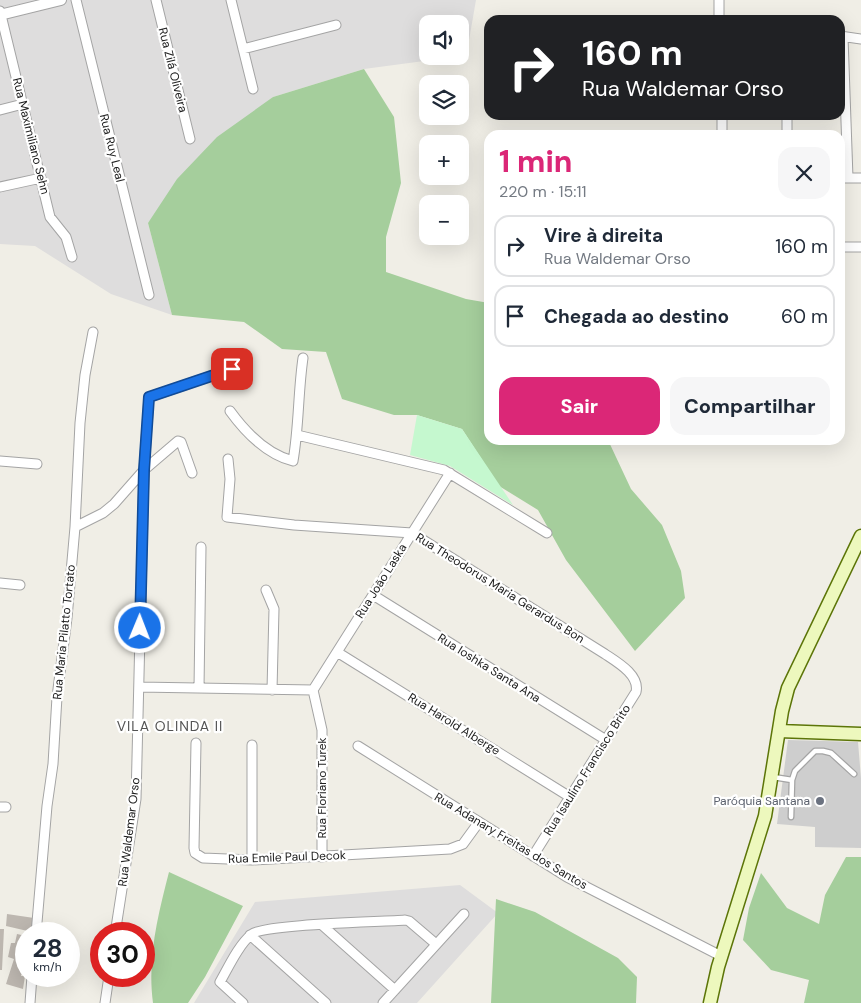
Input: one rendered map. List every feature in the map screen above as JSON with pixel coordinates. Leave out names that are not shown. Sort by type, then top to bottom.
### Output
[{"type":"main road","points":[[710,1003],[721,956],[762,825],[785,700],[793,676],[861,536]]},
{"type":"main road","points":[[779,731],[861,734]]},
{"type":"street","points":[[0,14],[61,0]]},
{"type":"street","name":"Rua Ruy Leal","points":[[76,0],[149,295]]},
{"type":"street","name":"Rua Zilá Oliveira","points":[[156,0],[190,139]]},
{"type":"street","points":[[231,0],[253,89]]},
{"type":"street","points":[[719,0],[720,15]]},
{"type":"street","name":"Rua Maximiliano Sehn","points":[[0,14],[50,217],[66,237],[72,257]]},
{"type":"street","points":[[243,49],[336,25]]},
{"type":"street","points":[[845,36],[861,39]]},
{"type":"street","points":[[0,110],[23,104]]},
{"type":"street","points":[[0,188],[41,178]]},
{"type":"street","points":[[845,178],[861,178]]},
{"type":"street","points":[[845,247],[861,247]]},
{"type":"street","name":"Rua Maria Pilatto Tortato","points":[[37,922],[46,806],[54,748],[57,697],[67,618],[75,527],[81,409],[93,332]]},
{"type":"street","points":[[230,411],[259,443],[269,451],[292,461],[297,435],[300,382],[304,358]]},
{"type":"street","name":"Rua Waldemar Orso","points":[[117,922],[136,799],[144,470],[149,397],[232,369]]},
{"type":"street","points":[[297,435],[450,472],[547,533]]},
{"type":"street","points":[[75,527],[103,513],[114,504],[144,470],[180,441],[192,473]]},
{"type":"street","name":"Rua Theodorus Maria Gerardus Bon","points":[[228,459],[230,479],[227,517],[294,525],[412,533],[605,654],[628,672],[636,683]]},
{"type":"street","points":[[0,461],[37,464]]},
{"type":"street","name":"Rua João Laska","points":[[313,690],[450,472]]},
{"type":"street","points":[[199,688],[201,547]]},
{"type":"street","points":[[0,583],[20,585]]},
{"type":"street","points":[[266,590],[274,609],[272,690]]},
{"type":"street","name":"Rua Ioshka Santa Ana","points":[[373,595],[606,740]]},
{"type":"street","name":"Rua Harold Alberge","points":[[337,652],[570,797]]},
{"type":"street","name":"Rua Isaulino Francisco Brito","points":[[533,856],[636,692],[636,683]]},
{"type":"street","points":[[139,687],[313,690]]},
{"type":"street","name":"Rua Floriano Turek","points":[[313,690],[322,730],[322,857]]},
{"type":"street","name":"Rua Emile Paul Decok","points":[[196,743],[195,853],[203,858],[252,860],[450,849],[463,844],[479,822]]},
{"type":"street","points":[[252,745],[252,860]]},
{"type":"street","name":"Rua Adanary Freitas dos Santos","points":[[358,746],[567,877],[721,956]]},
{"type":"street","points":[[383,1003],[464,914]]},
{"type":"street","points":[[243,1003],[220,982],[250,935],[262,930],[405,920],[436,944]]},
{"type":"street","points":[[322,925],[395,990]]},
{"type":"street","points":[[250,935],[326,1003]]},
{"type":"street","points":[[30,1003],[31,987]]},
{"type":"street","points":[[104,1003],[107,987]]},
{"type":"lane","points":[[791,817],[792,780],[795,770],[815,752],[831,753],[854,774]]},
{"type":"lane","points":[[772,777],[792,780]]},
{"type":"shaded area","points":[[0,0],[476,0],[469,40],[469,15],[419,15],[419,62],[364,69],[273,97],[148,223],[172,315],[111,294],[35,246],[0,244]]},
{"type":"shaded area","name":"Paróquia Santana","points":[[788,740],[858,742],[861,778],[861,848],[815,847],[815,827],[777,824]]},
{"type":"shaded area","points":[[460,885],[498,913],[417,1003],[194,1003],[255,902]]},
{"type":"green space","points":[[364,69],[394,117],[401,183],[386,237],[386,272],[466,299],[484,302],[484,445],[610,445],[631,489],[662,525],[681,571],[685,598],[635,651],[566,560],[538,510],[499,486],[462,429],[417,415],[394,415],[342,399],[326,352],[282,349],[244,322],[172,315],[148,223],[177,179],[217,137],[273,97]]},
{"type":"green space","points":[[417,415],[462,429],[513,505],[450,466],[410,455]]},
{"type":"green space","points":[[846,857],[861,857],[861,1003],[804,1003],[809,980],[771,970],[743,940],[749,908],[761,873],[787,908],[819,924],[825,895]]},
{"type":"green space","points":[[169,872],[243,906],[205,977],[188,1003],[153,1003],[152,987],[155,987],[155,937]]},
{"type":"green space","points":[[496,899],[535,912],[618,958],[637,977],[636,1003],[491,1003]]},
{"type":"building","points":[[7,914],[34,918],[33,922],[15,922],[15,928],[6,926]]},
{"type":"building","points":[[0,929],[4,929],[2,970],[0,970]]},
{"type":"building","points":[[11,943],[15,943],[15,987],[6,984],[14,959],[8,957]]},
{"type":"place","name":"Paróquia Santana","points":[[820,801]]},
{"type":"district","name":"VILA OLINDA II","points":[[170,726]]},
{"type":"route","points":[[140,628],[144,470],[149,397],[232,369]]}]
